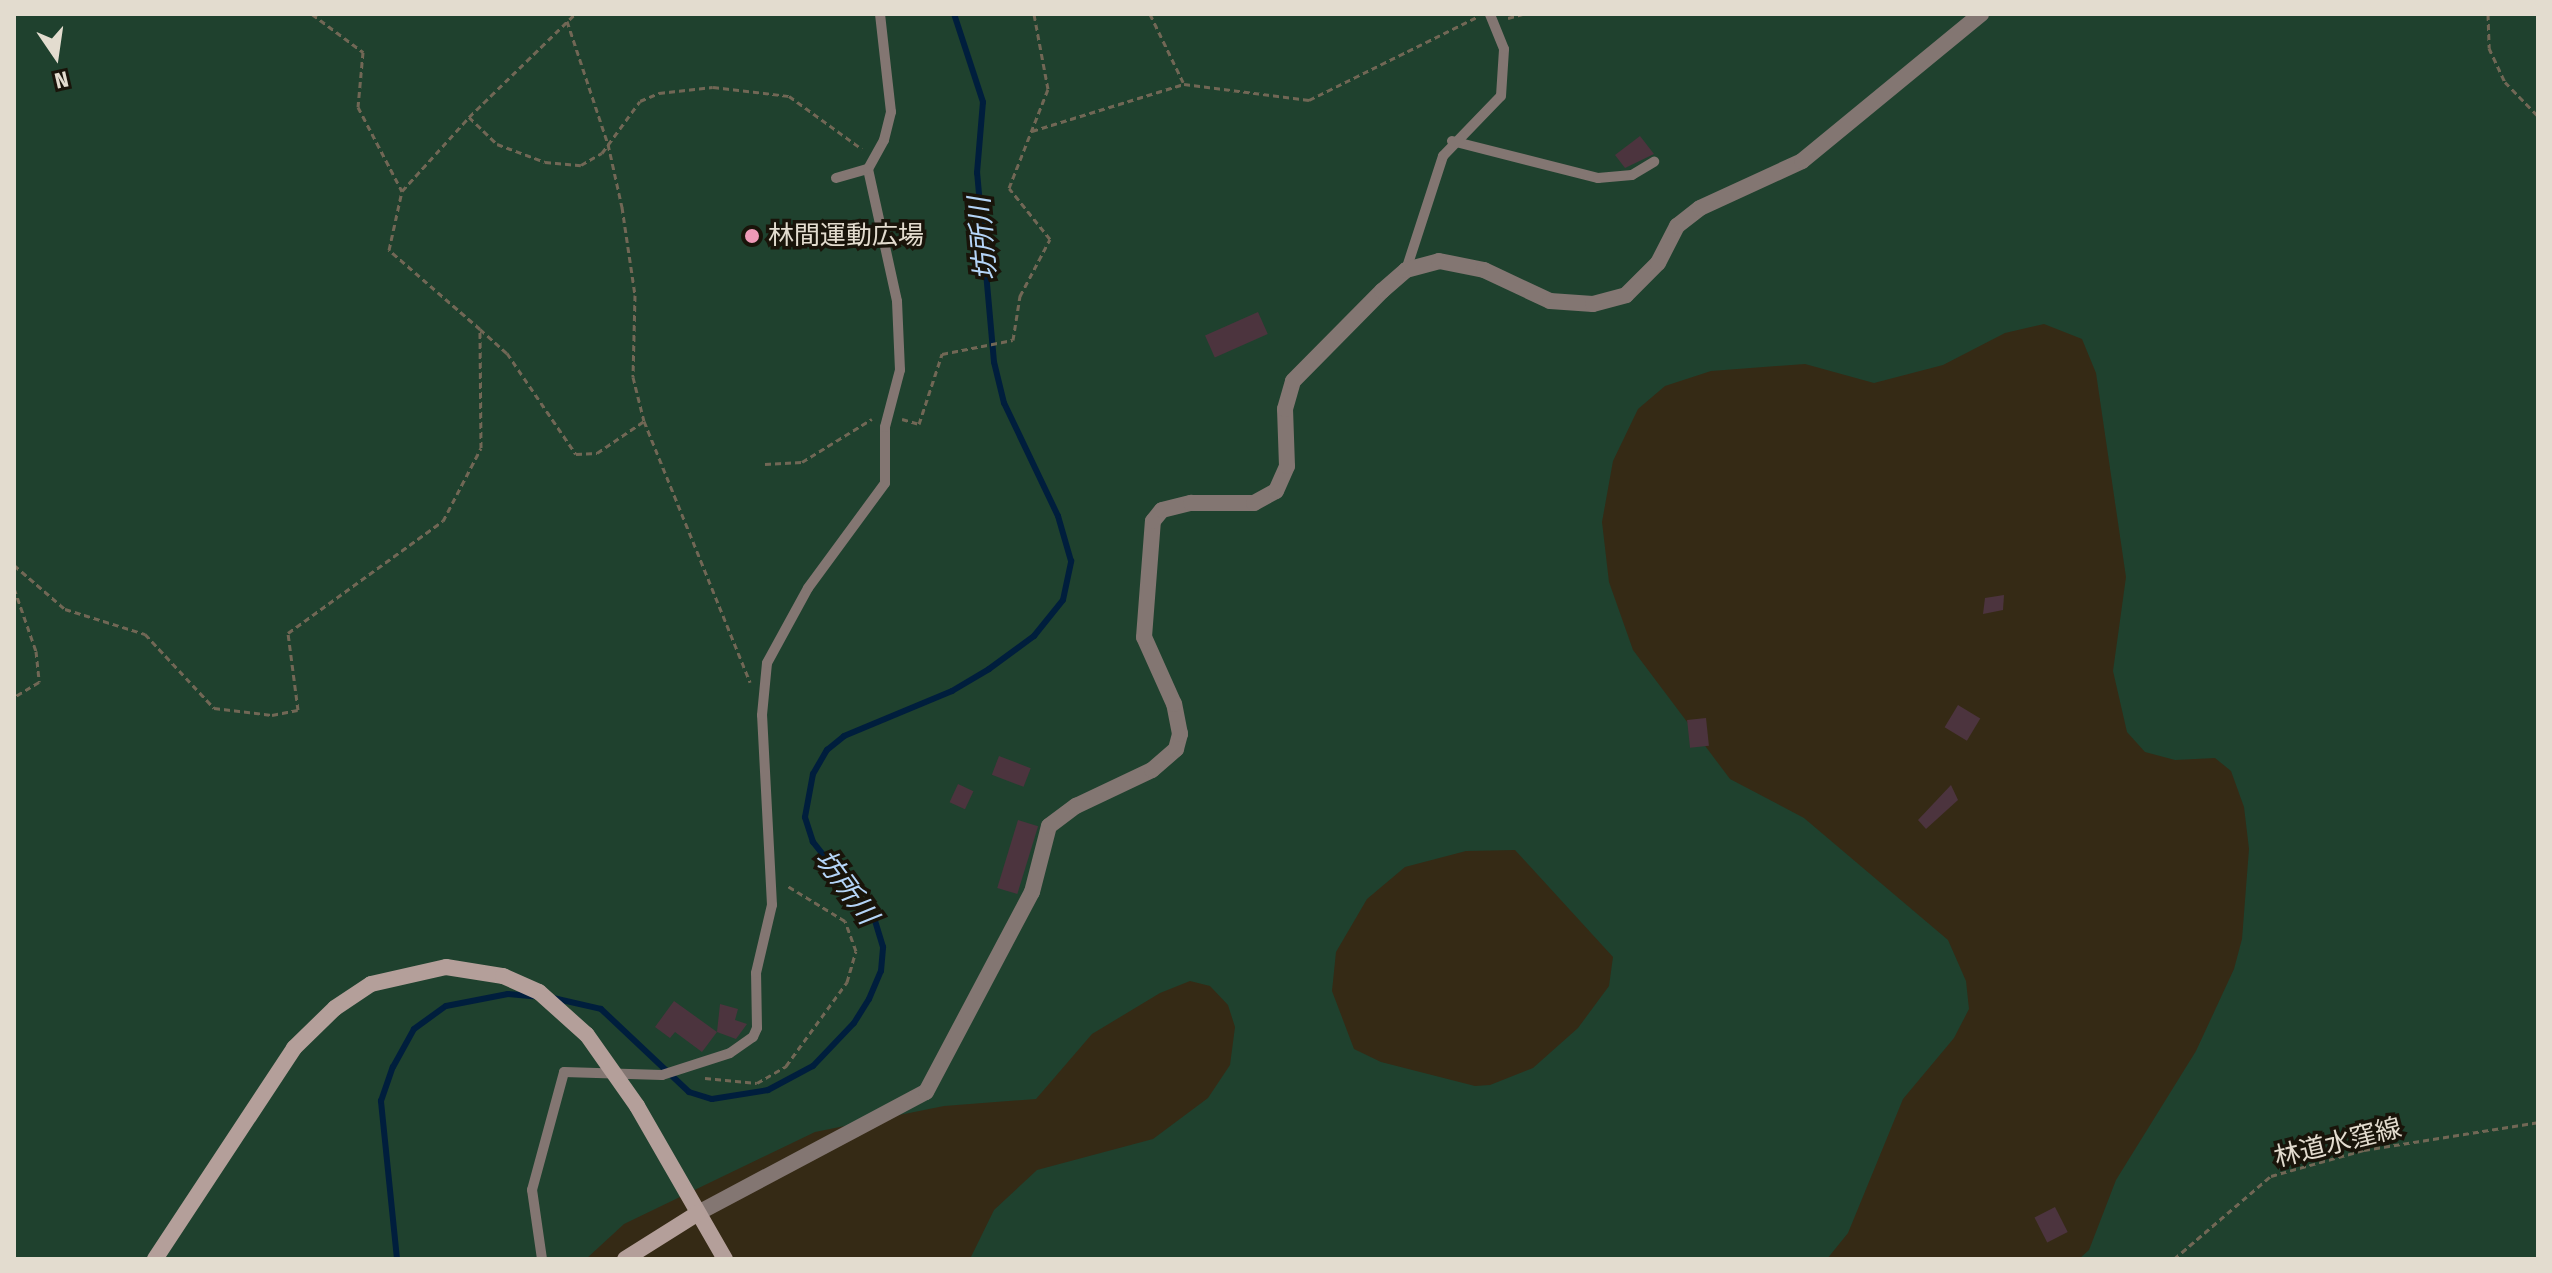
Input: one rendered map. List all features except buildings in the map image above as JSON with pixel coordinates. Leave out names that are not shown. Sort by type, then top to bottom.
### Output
[{"type":"street","points":[[625,1259],[698,1213],[926,1092],[1032,892],[1049,826],[1076,806],[1152,770],[1176,749],[1180,734],[1174,704],[1144,637],[1153,521],[1162,510],[1176,506],[1254,503],[1276,491],[1287,466],[1285,409],[1293,381],[1406,270],[1439,261],[1458,264],[1484,270],[1550,301],[1593,304],[1626,295],[1658,263],[1677,226],[1700,208],[1802,161],[1981,14]]},
{"type":"street","points":[[155,1259],[294,1048],[335,1008],[371,984],[446,967],[482,971],[539,992],[575,1023],[613,1073],[725,1259]]},
{"type":"lane","points":[[836,178],[868,169],[891,112],[880,14]]},
{"type":"lane","points":[[1406,270],[1439,164],[1452,141],[1496,105],[1505,83],[1504,49],[1490,14]]},
{"type":"lane","points":[[1452,141],[1598,178],[1632,175],[1654,162]]},
{"type":"lane","points":[[542,1259],[532,1190],[557,1084],[564,1072],[662,1075],[693,1065],[753,1037],[756,973],[772,905],[762,715],[767,663],[808,588],[885,483],[887,415],[902,344],[868,169]]},
{"type":"path","points":[[312,14],[363,52],[358,107],[402,191]]},
{"type":"path","points":[[575,14],[469,117],[402,191],[389,250],[507,353],[576,454],[597,453],[644,421]]},
{"type":"path","points":[[765,464],[802,462],[877,416],[887,415],[919,424],[942,354],[1013,340],[1020,296],[1050,239],[1009,188],[1048,89],[1034,14]]},
{"type":"path","points":[[1150,14],[1184,84]]},
{"type":"path","points":[[1032,131],[1184,84],[1309,100],[1483,14]]},
{"type":"path","points":[[2488,14],[2489,48],[2505,82],[2538,116]]},
{"type":"path","points":[[567,21],[608,144],[635,295],[633,377],[644,421],[751,686]]},
{"type":"path","points":[[469,117],[497,144],[545,162],[581,165],[608,144],[640,101],[713,87],[789,96],[875,158]]},
{"type":"path","points":[[14,565],[65,609],[145,634],[214,708],[272,715],[298,710],[288,633],[443,521],[481,448],[480,329]]},
{"type":"path","points":[[14,588],[36,651],[39,682],[14,697]]},
{"type":"path","points":[[693,1065],[703,1078],[757,1083],[786,1066],[847,982],[856,951],[845,921],[772,877]]},
{"type":"path","name":"林道水窪線","points":[[2174,1259],[2271,1176],[2364,1150],[2538,1122]]},
{"type":"green space","points":[[14,14],[2538,14],[2538,1259],[2079,1259],[2089,1250],[2116,1180],[2196,1051],[2234,969],[2242,939],[2249,849],[2244,807],[2231,771],[2215,758],[2175,760],[2145,752],[2127,732],[2113,671],[2126,577],[2096,373],[2082,339],[2044,324],[2005,333],[1943,365],[1874,383],[1805,364],[1711,371],[1665,386],[1638,409],[1613,461],[1602,522],[1609,582],[1633,650],[1730,779],[1804,818],[1948,940],[1966,981],[1969,1009],[1954,1038],[1903,1099],[1848,1233],[1827,1259],[970,1259],[994,1210],[1037,1170],[1153,1139],[1208,1098],[1230,1065],[1235,1027],[1228,1005],[1210,986],[1190,981],[1160,993],[1092,1034],[1036,1099],[944,1106],[815,1132],[624,1224],[586,1259],[14,1259]],"holes":[[[1515,850],[1613,957],[1609,986],[1578,1028],[1533,1068],[1490,1085],[1475,1086],[1381,1062],[1354,1049],[1332,991],[1336,952],[1367,899],[1405,867],[1466,851]]]},
{"type":"waterway","name":"坊所川","points":[[553,998],[601,1009],[689,1092],[712,1099],[768,1090],[813,1066],[854,1023],[869,999],[881,971],[883,947],[875,920],[813,842],[805,817],[813,774],[827,750],[844,736],[952,691],[989,669],[1034,636],[1063,600],[1071,561],[1058,516],[1004,403],[994,362],[977,173],[983,102],[954,14]]},
{"type":"waterway","name":"坊所川","points":[[397,1259],[381,1101],[393,1067],[414,1029],[446,1006],[508,994],[533,996]]},
{"type":"place","name":"林間運動広場","points":[[752,236]]}]
